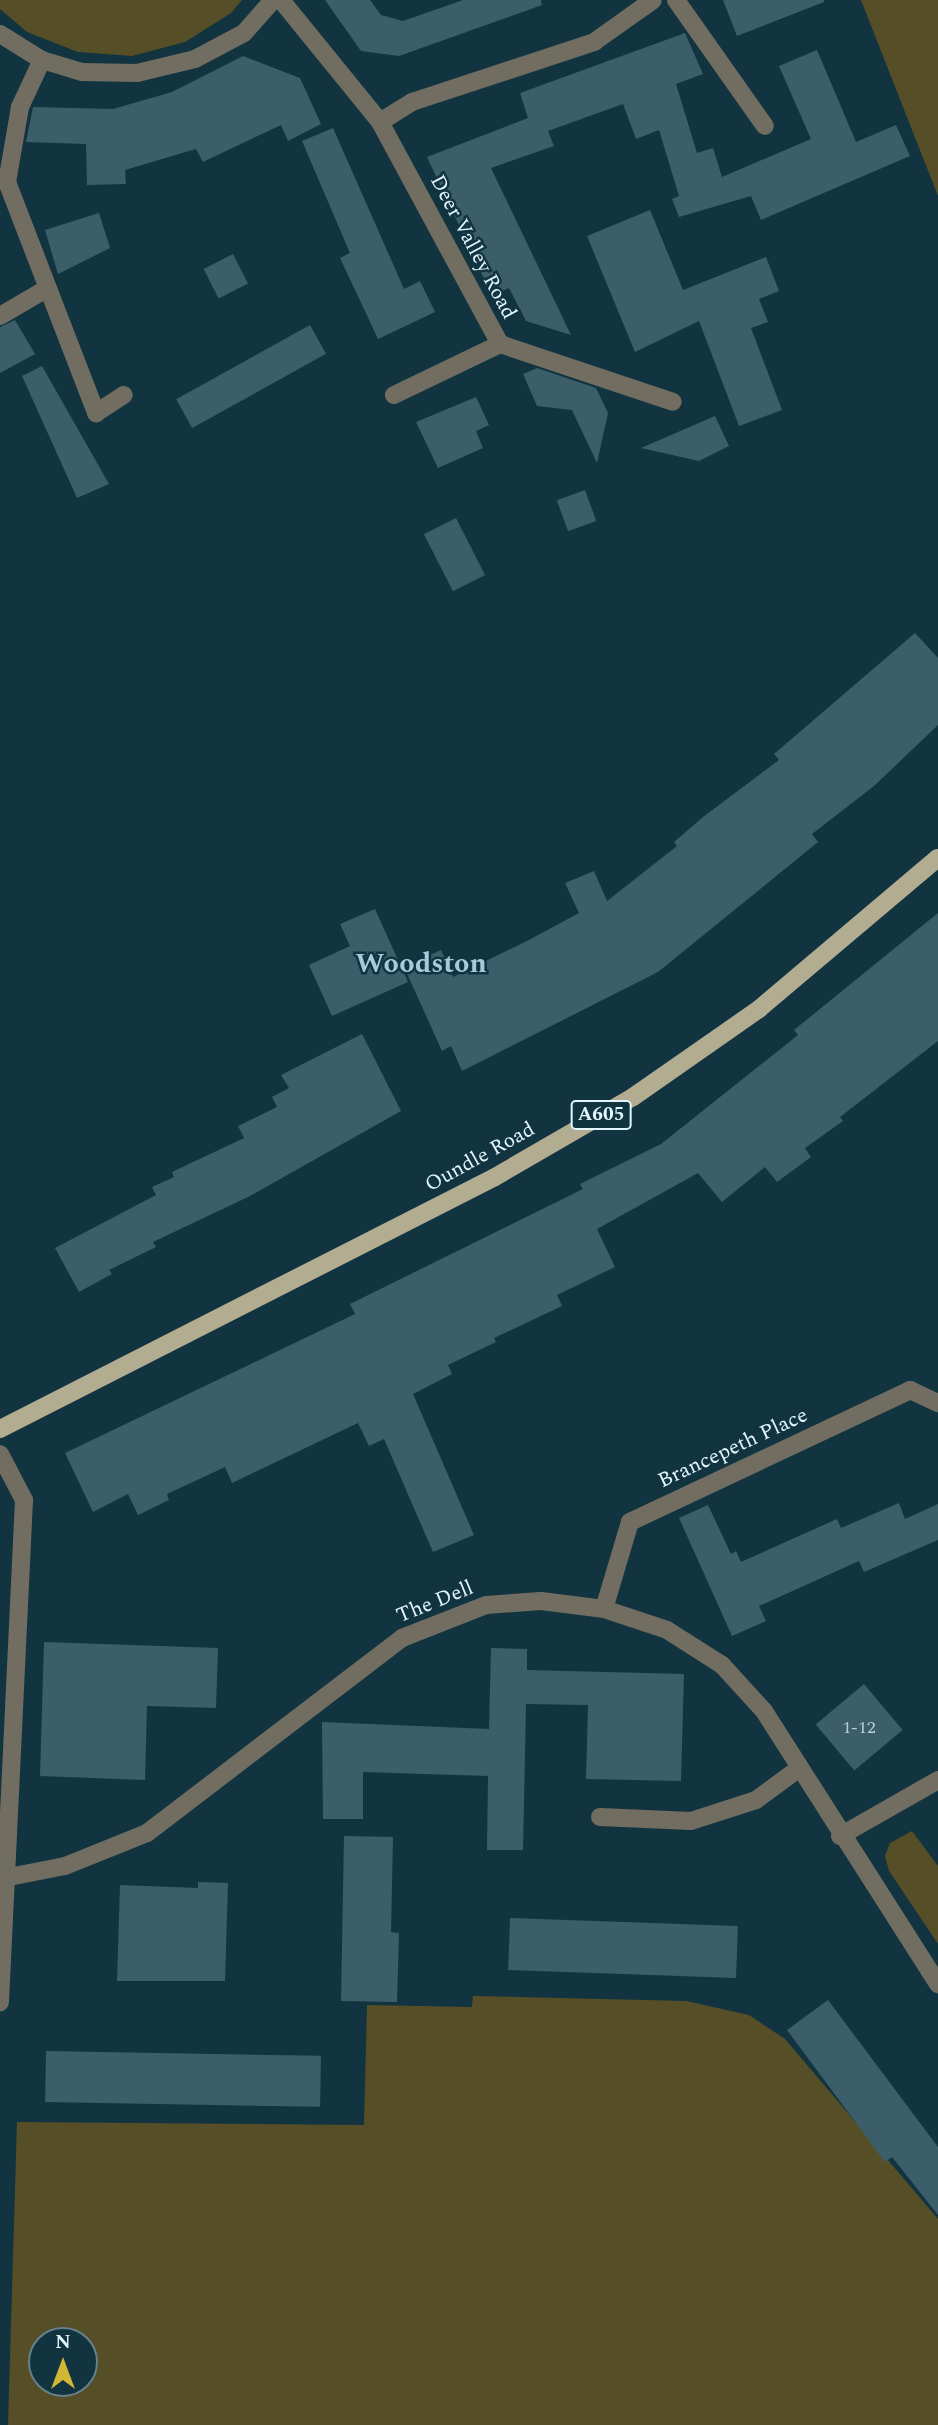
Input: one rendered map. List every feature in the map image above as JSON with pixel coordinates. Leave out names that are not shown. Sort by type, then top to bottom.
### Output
[{"type":"main road","name":"Oundle Road","points":[[0,1429],[495,1177],[633,1097],[760,1009],[938,858]]},
{"type":"street","points":[[0,34],[42,60],[82,72],[137,73],[195,59],[244,33],[273,0]]},
{"type":"street","name":"Deer Valley Road","points":[[281,0],[380,122],[500,344],[673,402]]},
{"type":"street","points":[[380,122],[412,102],[594,42],[653,0]]},
{"type":"street","points":[[676,0],[765,125]]},
{"type":"street","points":[[42,60],[20,107],[7,182],[96,413],[124,395]]},
{"type":"street","points":[[0,316],[46,289]]},
{"type":"street","points":[[394,395],[500,344]]},
{"type":"street","name":"Brancepeth Place","points":[[604,1609],[630,1522],[910,1390],[938,1403]]},
{"type":"street","points":[[0,1454],[24,1500],[9,1877],[0,2002]]},
{"type":"street","name":"The Dell","points":[[9,1877],[65,1866],[147,1833],[402,1638],[486,1605],[541,1601],[604,1609],[667,1630],[722,1665],[764,1712],[840,1836],[938,1984]]},
{"type":"street","points":[[600,1817],[691,1821],[756,1800],[798,1769]]},
{"type":"street","points":[[840,1836],[938,1780]]},
{"type":"shaded area","points":[[0,0],[242,0],[231,13],[185,42],[132,56],[78,52],[27,32],[0,9]]},
{"type":"shaded area","points":[[861,0],[938,0],[938,196]]},
{"type":"shaded area","points":[[912,1831],[938,1866],[938,1944],[889,1871],[885,1856],[890,1843]]},
{"type":"shaded area","points":[[473,1996],[686,2001],[749,2015],[785,2039],[938,2219],[938,2425],[8,2425],[17,2122],[364,2125],[367,2005],[472,2007]]},
{"type":"building","points":[[325,0],[370,0],[381,15],[403,21],[463,0],[541,0],[542,5],[399,56],[361,51]]},
{"type":"building","points":[[723,0],[824,0],[824,2],[737,36]]},
{"type":"building","points":[[685,33],[703,74],[676,84],[697,153],[713,148],[722,177],[811,139],[779,66],[817,50],[856,142],[896,125],[910,156],[761,220],[751,196],[679,217],[672,199],[679,196],[659,130],[636,139],[623,104],[548,131],[554,146],[491,168],[571,335],[526,321],[509,288],[492,296],[427,157],[528,118],[520,93]]},
{"type":"building","points":[[243,56],[300,78],[321,124],[288,141],[281,125],[203,162],[196,149],[125,170],[126,184],[87,185],[86,144],[26,142],[33,107],[113,109],[172,92]]},
{"type":"building","points":[[333,128],[404,289],[420,281],[435,312],[378,339],[340,258],[350,253],[302,141]]},
{"type":"building","points":[[650,210],[683,290],[766,257],[779,291],[759,299],[768,322],[751,328],[782,410],[739,426],[699,321],[635,352],[587,236]]},
{"type":"building","points":[[99,213],[110,248],[58,274],[45,230]]},
{"type":"building","points":[[233,254],[248,283],[219,298],[204,269]]},
{"type":"building","points":[[15,320],[35,354],[0,373],[0,327]]},
{"type":"building","points":[[310,325],[326,354],[192,428],[176,399]]},
{"type":"building","points":[[42,366],[109,484],[77,498],[22,376]]},
{"type":"building","points":[[537,368],[596,388],[608,413],[597,463],[572,410],[537,406],[523,374]]},
{"type":"building","points":[[476,397],[489,425],[476,431],[483,448],[438,468],[416,422]]},
{"type":"building","points":[[715,416],[729,446],[699,461],[641,448]]},
{"type":"building","points":[[585,490],[596,521],[568,531],[557,500]]},
{"type":"building","points":[[456,518],[485,575],[453,591],[424,534]]},
{"type":"building","points":[[915,633],[938,658],[938,725],[874,786],[812,834],[818,842],[658,972],[462,1071],[451,1046],[442,1051],[404,967],[441,950],[453,977],[527,941],[579,913],[565,883],[594,871],[607,901],[677,846],[674,842],[703,817],[779,760],[774,754]]},
{"type":"building","points":[[375,909],[408,982],[332,1016],[309,965],[350,946],[340,924]]},
{"type":"building","points":[[938,913],[938,1041],[840,1117],[843,1121],[805,1148],[811,1157],[777,1182],[765,1167],[722,1202],[698,1173],[597,1229],[615,1267],[557,1295],[562,1306],[494,1338],[496,1342],[448,1365],[452,1374],[413,1394],[474,1535],[433,1552],[384,1439],[369,1446],[358,1423],[232,1483],[225,1467],[167,1494],[169,1500],[138,1515],[128,1494],[93,1512],[65,1453],[355,1314],[350,1304],[583,1189],[580,1184],[661,1144],[798,1035],[794,1030]]},
{"type":"building","points":[[362,1034],[401,1111],[248,1197],[153,1242],[156,1247],[109,1270],[112,1274],[79,1292],[55,1248],[156,1195],[152,1187],[174,1177],[172,1172],[244,1138],[238,1126],[277,1107],[272,1097],[289,1088],[281,1075]]},
{"type":"building","points":[[899,1503],[905,1519],[938,1504],[938,1540],[864,1572],[859,1561],[759,1606],[766,1621],[732,1636],[679,1518],[708,1505],[731,1554],[736,1551],[741,1562],[837,1519],[841,1528]]},
{"type":"building","points":[[44,1642],[218,1648],[216,1708],[147,1706],[145,1780],[40,1776]]},
{"type":"building","points":[[491,1648],[527,1649],[527,1670],[684,1674],[681,1781],[586,1779],[588,1705],[526,1704],[523,1850],[487,1850],[488,1776],[363,1772],[363,1819],[323,1819],[322,1722],[489,1729]]},
{"type":"building","points":[[864,1684],[903,1730],[854,1770],[816,1724]]},
{"type":"building","points":[[344,1836],[393,1837],[391,1932],[399,1933],[397,2002],[341,2001]]},
{"type":"building","points":[[198,1882],[228,1883],[225,1981],[117,1981],[120,1885],[198,1888]]},
{"type":"building","points":[[510,1918],[738,1926],[736,1978],[508,1970]]},
{"type":"building","points":[[828,2000],[938,2147],[938,2215],[892,2157],[885,2162],[787,2030]]},
{"type":"building","points":[[46,2051],[321,2056],[320,2107],[45,2102]]},
{"type":"district","name":"Woodston","points":[[421,964]]}]
